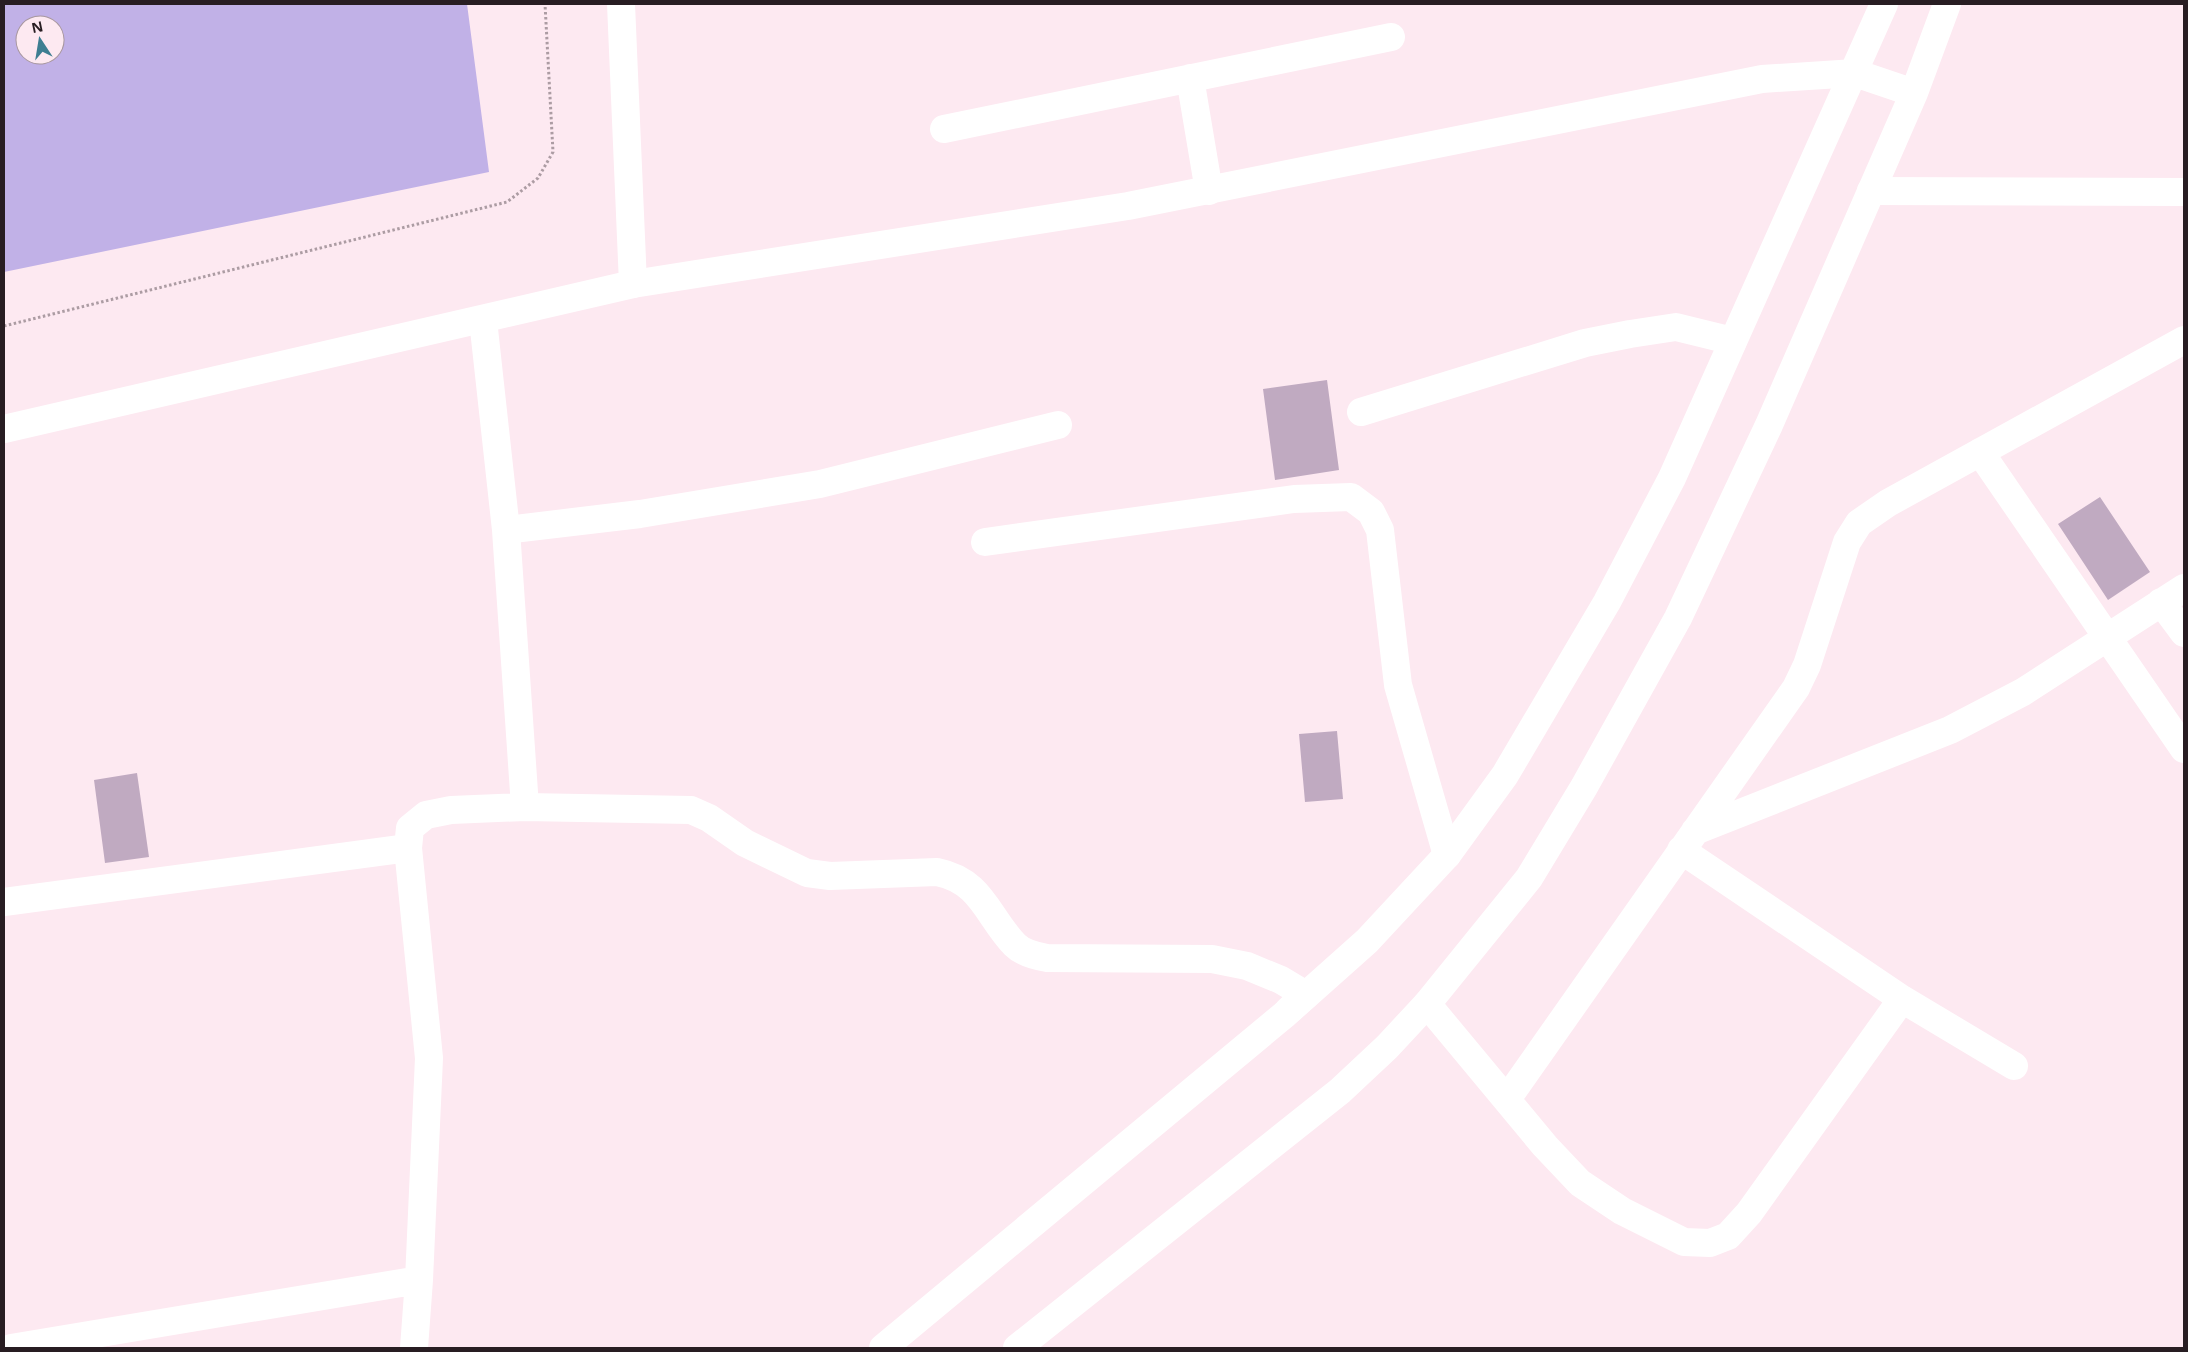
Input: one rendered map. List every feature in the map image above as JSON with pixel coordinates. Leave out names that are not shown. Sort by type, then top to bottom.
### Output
[{"type":"street","points":[[621,4],[633,284]]},
{"type":"street","points":[[883,1348],[1284,1014],[1367,941],[1447,855],[1505,775],[1607,602],[1672,478],[1855,73],[1884,4]]},
{"type":"street","points":[[1017,1348],[1340,1091],[1387,1047],[1427,1004],[1529,878],[1584,787],[1678,618],[1769,425],[1914,94],[1947,4]]},
{"type":"street","points":[[944,129],[1391,37]]},
{"type":"street","points":[[4,429],[633,284],[1128,206],[1762,79],[1855,73],[1914,94]]},
{"type":"street","points":[[1190,78],[1209,191]]},
{"type":"street","points":[[1871,192],[2184,192]]},
{"type":"street","points":[[483,320],[506,530],[525,807]]},
{"type":"street","points":[[1361,412],[1586,343],[1630,334],[1676,327],[1733,341]]},
{"type":"street","points":[[1507,1099],[1796,688],[1807,665],[1847,542],[1859,523],[1888,503],[2184,340]]},
{"type":"street","points":[[506,530],[640,514],[820,484],[1058,425]]},
{"type":"street","points":[[1980,452],[2184,749]]},
{"type":"street","points":[[985,542],[1294,499],[1351,497],[1370,512],[1380,530],[1398,685],[1447,855]]},
{"type":"street","points":[[1688,840],[1950,730],[2023,692],[2184,588]]},
{"type":"street","points":[[2161,602],[2184,633]]},
{"type":"street","points":[[414,1348],[429,1058],[408,848],[410,828],[426,815],[451,810],[525,807],[691,810],[709,818],[745,842],[807,873],[830,876],[937,872],[951,875],[974,890],[1015,945],[1030,955],[1046,958],[1212,959],[1247,966],[1281,980],[1306,994],[1284,1014]]},
{"type":"street","points":[[1688,840],[1902,999],[2014,1066]]},
{"type":"street","points":[[4,902],[408,848]]},
{"type":"street","points":[[1427,1004],[1545,1146],[1580,1183],[1622,1211],[1684,1242],[1710,1243],[1728,1236],[1749,1213],[1902,999]]},
{"type":"street","points":[[11,1348],[419,1280]]},
{"type":"path","points":[[4,326],[508,202],[538,178],[553,152],[545,4]]},
{"type":"shaded area","points":[[4,4],[467,4],[489,172],[4,272]]},
{"type":"building","points":[[1327,380],[1339,470],[1275,480],[1263,389]]},
{"type":"building","points":[[2100,497],[2150,572],[2108,600],[2058,524]]},
{"type":"building","points":[[1337,731],[1343,799],[1305,802],[1299,734]]},
{"type":"building","points":[[137,773],[149,857],[105,863],[94,780]]}]
